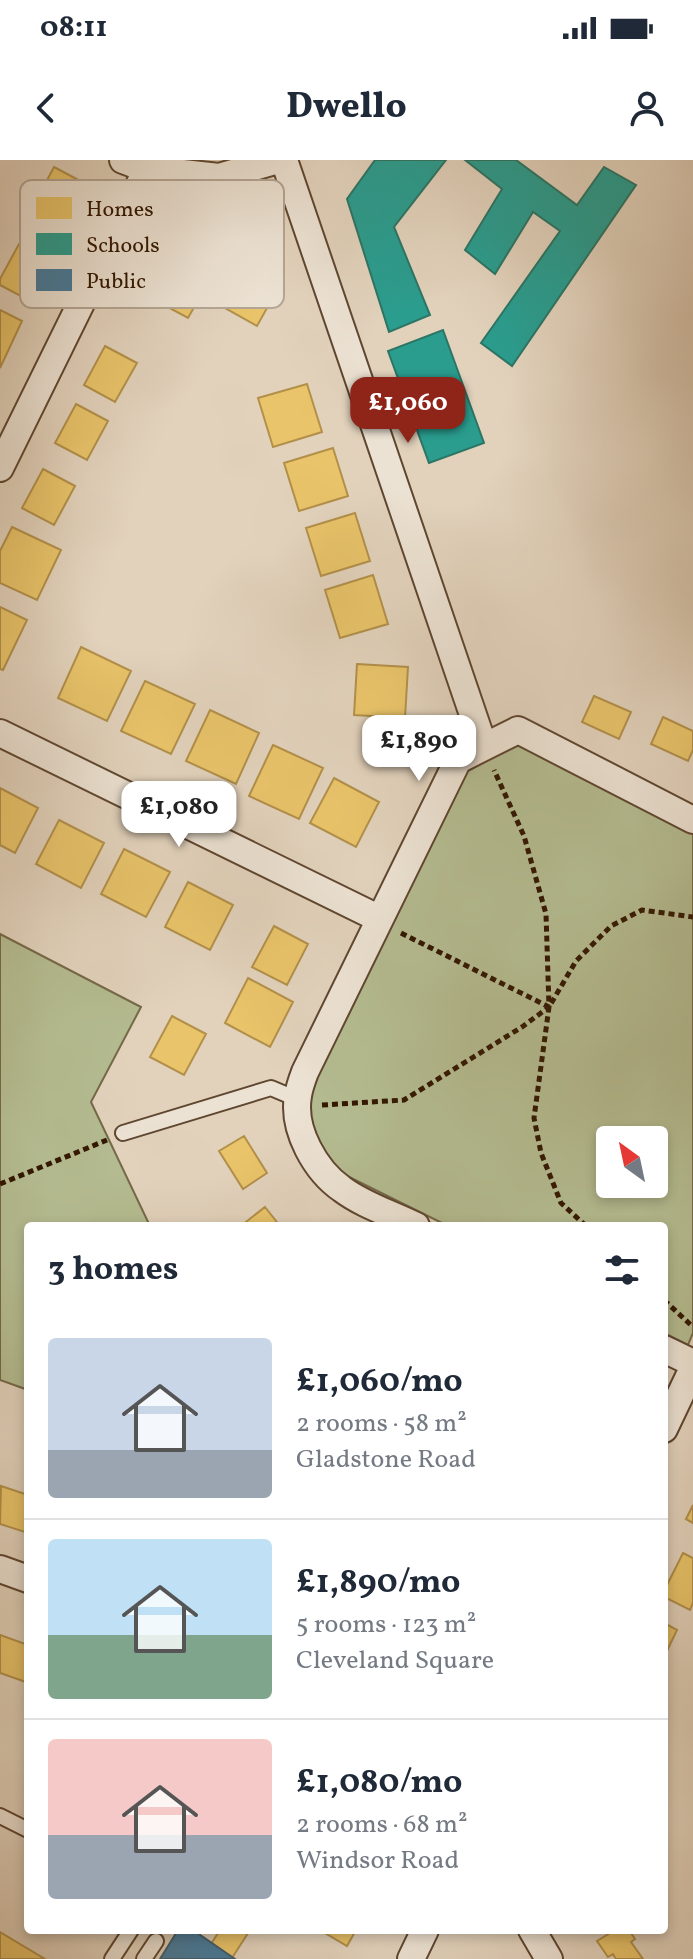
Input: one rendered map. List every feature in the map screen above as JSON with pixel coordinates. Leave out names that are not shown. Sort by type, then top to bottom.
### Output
[{"type":"street","points":[[135,165],[219,177],[278,160]]},
{"type":"street","points":[[284,160],[484,747]]},
{"type":"street","points":[[0,468],[71,308]]},
{"type":"street","points":[[408,1222],[343,1190],[325,1174],[309,1151],[299,1125],[297,1099],[305,1072],[458,760],[518,730],[693,820]]},
{"type":"street","points":[[0,733],[380,919]]},
{"type":"street","points":[[668,1351],[693,1366],[668,1420]]},
{"type":"street","points":[[0,1569],[24,1578]]},
{"type":"street","points":[[411,1959],[423,1934]]},
{"type":"street","points":[[534,1934],[549,1959]]},
{"type":"lane","points":[[123,1133],[271,1088],[297,1099]]},
{"type":"lane","points":[[0,1816],[24,1828]]},
{"type":"lane","points":[[112,1959],[128,1934]]},
{"type":"lane","points":[[144,1959],[156,1941]]},
{"type":"path","points":[[484,747],[524,836],[546,914],[549,1007],[534,1118],[541,1153],[561,1203],[582,1222]]},
{"type":"path","points":[[297,1099],[316,1106],[404,1100],[549,1007],[576,961],[611,926],[642,910],[693,917]]},
{"type":"path","points":[[380,919],[392,928],[549,1007]]},
{"type":"path","points":[[0,1184],[123,1133]]},
{"type":"path","points":[[668,1304],[693,1327]]},
{"type":"green space","points":[[524,740],[693,828],[693,1333],[688,1345],[668,1335],[668,1222],[440,1222],[333,1169],[310,1130],[310,1085],[466,772]]},
{"type":"green space","points":[[0,934],[141,1007],[91,1102],[148,1222],[24,1222],[24,1389],[0,1380]]},
{"type":"building: Homes","points":[[54,167],[78,180],[47,180]]},
{"type":"building: Homes","points":[[20,245],[20,296],[0,285],[0,279]]},
{"type":"building: Homes","points":[[170,308],[194,308],[188,318]]},
{"type":"building: Homes","points":[[225,308],[267,308],[257,326]]},
{"type":"building: Homes","points":[[0,310],[22,321],[0,368]]},
{"type":"building: Homes","points":[[105,346],[137,363],[115,402],[84,385]]},
{"type":"building: Homes","points":[[307,384],[322,432],[273,447],[258,398]]},
{"type":"building: Homes","points":[[76,404],[108,421],[87,460],[55,443]]},
{"type":"building: Homes","points":[[333,448],[348,496],[299,511],[284,463]]},
{"type":"building: Homes","points":[[43,469],[75,486],[54,525],[22,508]]},
{"type":"building: Homes","points":[[355,513],[370,561],[321,576],[306,528]]},
{"type":"building: Homes","points":[[12,527],[61,550],[37,600],[0,583],[0,551]]},
{"type":"building: Homes","points":[[373,575],[388,624],[340,638],[325,590]]},
{"type":"building: Homes","points":[[0,607],[27,620],[3,670],[0,669]]},
{"type":"building: Homes","points":[[81,647],[131,671],[107,721],[58,698]]},
{"type":"building: Homes","points":[[357,664],[408,667],[405,718],[354,715]]},
{"type":"building: Homes","points":[[145,681],[195,704],[171,754],[121,731]]},
{"type":"building: Homes","points":[[594,696],[631,712],[619,739],[582,722]]},
{"type":"building: Homes","points":[[210,710],[259,733],[236,784],[186,761]]},
{"type":"building: Homes","points":[[663,717],[693,731],[693,750],[688,761],[651,744]]},
{"type":"building: Homes","points":[[273,745],[323,768],[299,819],[249,796]]},
{"type":"building: Homes","points":[[334,778],[379,802],[356,847],[310,823]]},
{"type":"building: Homes","points":[[0,788],[38,808],[15,853],[0,845]]},
{"type":"building: Homes","points":[[59,820],[104,843],[81,888],[36,864]]},
{"type":"building: Homes","points":[[124,849],[170,872],[146,917],[101,894]]},
{"type":"building: Homes","points":[[188,882],[233,905],[210,950],[165,927]]},
{"type":"building: Homes","points":[[274,926],[308,944],[287,985],[252,967]]},
{"type":"building: Homes","points":[[248,978],[293,1002],[270,1047],[225,1023]]},
{"type":"building: Homes","points":[[172,1016],[206,1034],[184,1075],[150,1057]]},
{"type":"building: Homes","points":[[244,1136],[267,1173],[243,1189],[219,1151]]},
{"type":"building: Homes","points":[[265,1207],[277,1222],[246,1222]]},
{"type":"building: Homes","points":[[1,1486],[24,1494],[24,1532],[0,1524]]},
{"type":"building: Homes","points":[[693,1505],[693,1523],[686,1519]]},
{"type":"building: Homes","points":[[683,1553],[693,1558],[693,1603],[690,1610],[668,1599],[668,1583]]},
{"type":"building: Homes","points":[[668,1625],[677,1630],[668,1649]]},
{"type":"building: Homes","points":[[0,1635],[24,1644],[24,1681],[0,1673]]},
{"type":"building: Homes","points":[[0,1932],[45,1959],[0,1959]]},
{"type":"building: Homes","points":[[217,1934],[247,1934],[232,1958],[211,1944]]},
{"type":"building: Homes","points":[[327,1934],[354,1934],[347,1946]]},
{"type":"building: Homes","points":[[608,1934],[632,1934],[635,1939],[631,1942],[643,1959],[616,1959],[613,1954],[608,1957],[597,1941]]},
{"type":"building: Schools","points":[[375,160],[446,160],[394,227],[430,315],[389,332],[347,199]]},
{"type":"building: Schools","points":[[465,160],[516,160],[577,205],[604,167],[636,185],[512,366],[481,343],[560,231],[533,212],[495,274],[465,250],[502,189]]},
{"type":"building: Schools","points":[[443,330],[484,443],[429,463],[388,351]]},
{"type":"building: Public","points":[[176,1934],[199,1934],[235,1959],[160,1959]]}]
